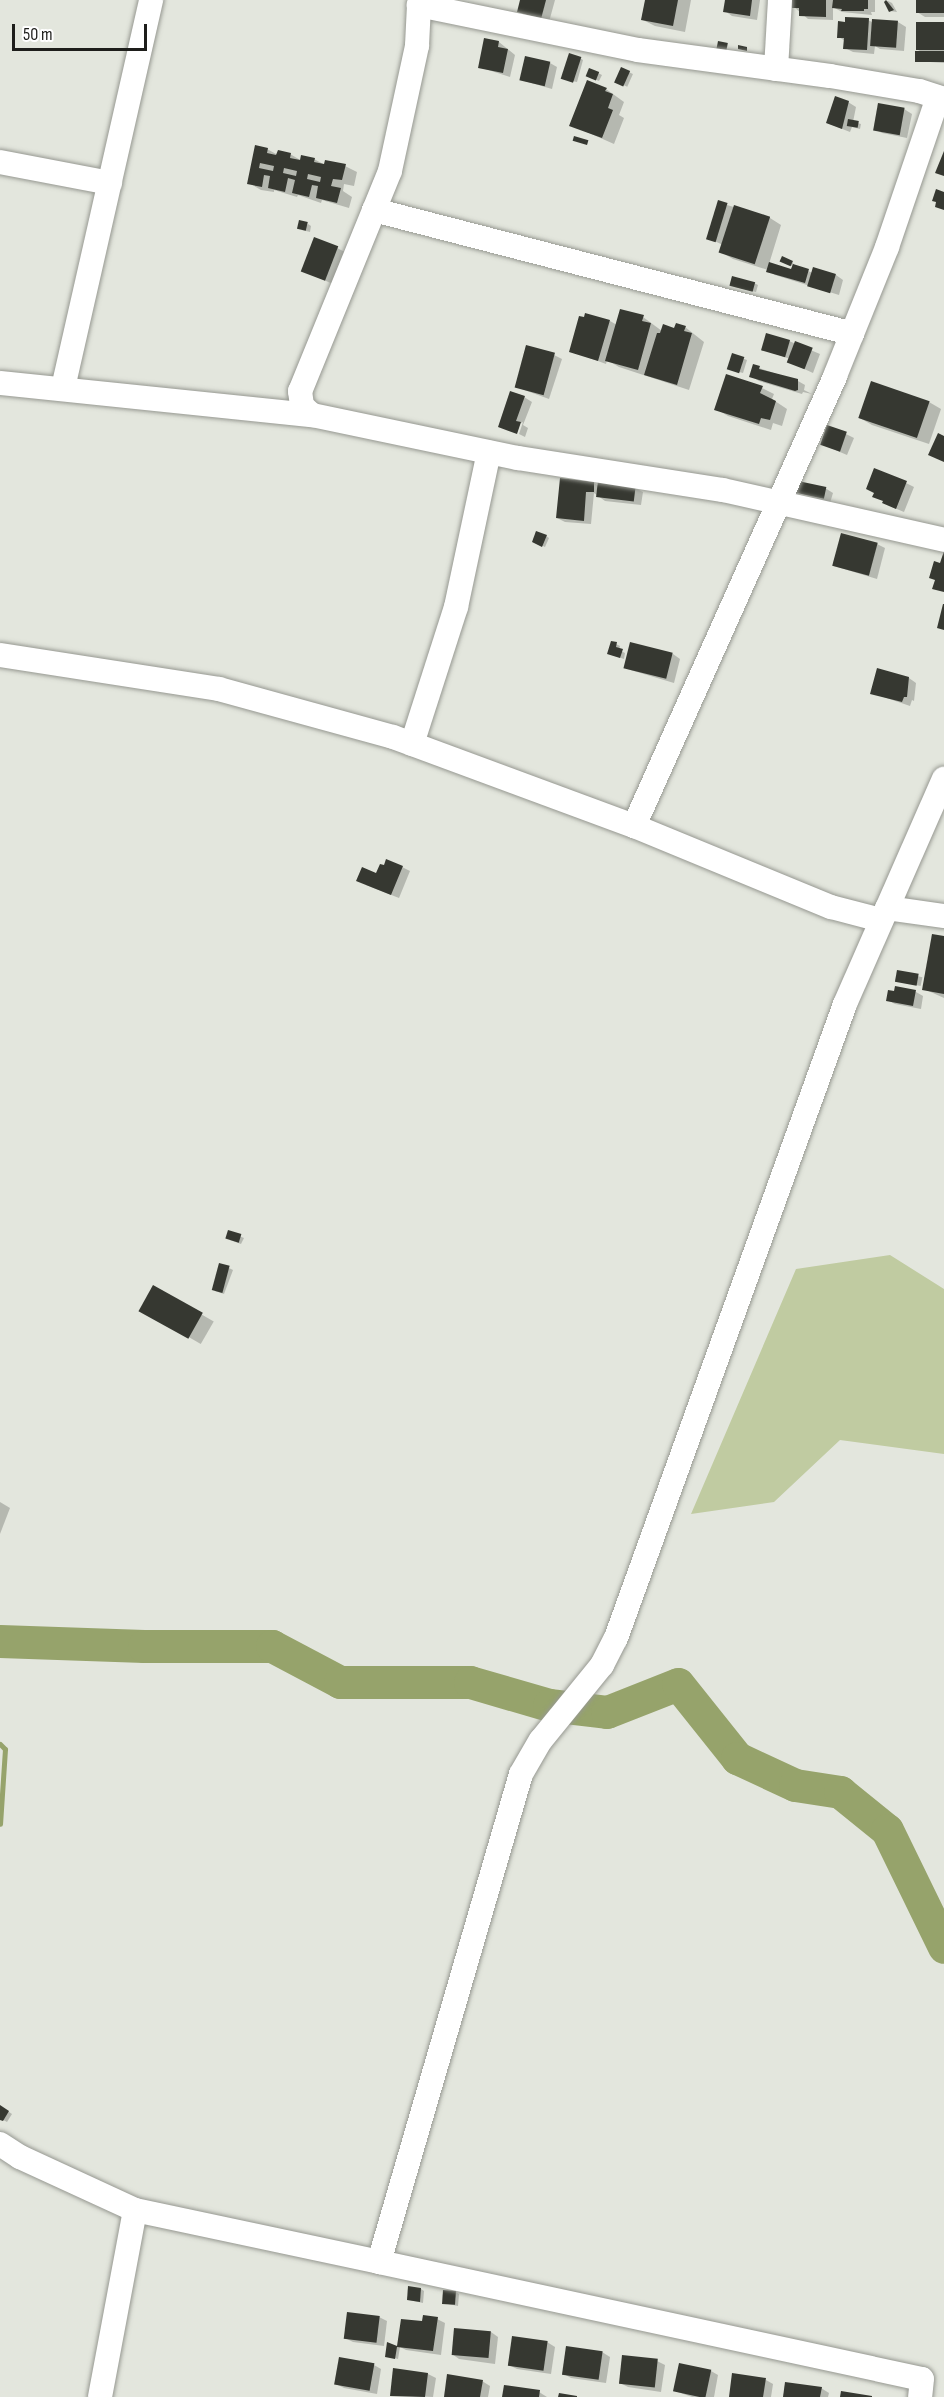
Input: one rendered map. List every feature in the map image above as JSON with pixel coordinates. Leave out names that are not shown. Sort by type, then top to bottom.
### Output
[{"type":"street","points":[[63,388],[151,0]]},
{"type":"street","points":[[776,69],[780,0]]},
{"type":"street","points":[[312,415],[302,406],[300,391],[390,171],[417,46],[419,5],[638,50],[776,69],[919,92],[941,98],[887,248],[852,334],[634,826]]},
{"type":"street","points":[[0,162],[110,183]]},
{"type":"street","points":[[374,210],[852,334]]},
{"type":"street","points":[[0,383],[312,415],[489,452],[779,501],[944,540]]},
{"type":"street","points":[[412,744],[456,607],[489,452]]},
{"type":"street","points":[[0,655],[219,689],[412,744],[634,826],[831,907],[884,914],[944,916]]},
{"type":"street","points":[[380,2262],[520,1774],[541,1740],[602,1665],[616,1638],[845,1004],[944,779]]},
{"type":"street","points":[[0,2144],[20,2157],[135,2210],[922,2379],[920,2397]]},
{"type":"street","points":[[100,2397],[135,2210]]},
{"type":"green space","points":[[890,1255],[944,1289],[944,1454],[840,1440],[774,1502],[691,1514],[796,1269]]},
{"type":"building","points":[[520,0],[546,0],[541,19],[517,12]]},
{"type":"building","points":[[645,0],[678,0],[673,26],[641,20]]},
{"type":"building","points":[[725,0],[752,0],[750,16],[723,12]]},
{"type":"building","points":[[792,0],[826,0],[826,17],[799,16],[799,8],[792,8]]},
{"type":"building","points":[[833,0],[868,0],[868,9],[841,11],[842,9],[832,8]]},
{"type":"building","points":[[886,0],[894,10],[889,12],[884,2]]},
{"type":"building","points":[[916,0],[944,0],[944,13],[916,13]]},
{"type":"building","points":[[845,17],[869,18],[867,50],[843,49],[844,38],[837,38],[838,21],[845,22]]},
{"type":"building","points":[[872,19],[898,21],[896,48],[870,46]]},
{"type":"building","points":[[916,22],[944,22],[944,50],[916,50]]},
{"type":"building","points":[[484,38],[499,41],[498,47],[508,49],[503,73],[478,68]]},
{"type":"building","points":[[718,41],[728,43],[725,57],[715,55]]},
{"type":"building","points":[[738,45],[747,47],[747,51],[738,49]]},
{"type":"building","points":[[915,51],[944,51],[944,62],[915,62]]},
{"type":"building","points":[[569,53],[581,57],[573,83],[561,79]]},
{"type":"building","points":[[525,56],[550,62],[545,86],[519,80]]},
{"type":"building","points":[[621,67],[630,71],[623,87],[614,83]]},
{"type":"building","points":[[589,68],[599,72],[596,80],[586,76]]},
{"type":"building","points":[[587,80],[607,88],[605,91],[613,94],[608,108],[613,110],[602,138],[569,126]]},
{"type":"building","points":[[835,96],[849,101],[842,129],[826,123]]},
{"type":"building","points":[[878,103],[905,108],[900,135],[873,131]]},
{"type":"building","points":[[848,119],[859,121],[858,128],[847,126]]},
{"type":"building","points":[[574,136],[588,140],[587,145],[573,141]]},
{"type":"building","points":[[255,145],[268,148],[267,153],[276,155],[278,150],[291,153],[290,158],[300,160],[301,155],[315,158],[314,162],[324,164],[325,160],[346,164],[342,180],[333,179],[331,186],[341,188],[337,203],[316,198],[318,186],[312,185],[309,197],[292,193],[295,180],[288,178],[285,192],[268,188],[270,176],[264,175],[262,187],[247,184]],"holes":[[[260,163],[274,166],[273,171],[259,168]],[[284,168],[297,171],[296,176],[283,173]],[[308,174],[321,177],[320,182],[307,179]]]},
{"type":"building","points":[[944,151],[944,176],[935,173]]},
{"type":"building","points":[[936,189],[944,192],[944,210],[935,207],[936,202],[932,201]]},
{"type":"building","points":[[718,200],[728,203],[716,242],[706,239]]},
{"type":"building","points":[[734,205],[770,217],[755,264],[719,253]]},
{"type":"building","points":[[299,220],[308,222],[306,231],[297,229]]},
{"type":"building","points":[[314,237],[338,246],[325,281],[301,272]]},
{"type":"building","points":[[782,256],[793,261],[791,266],[780,261]]},
{"type":"building","points":[[769,262],[791,269],[793,264],[809,269],[805,283],[766,272]]},
{"type":"building","points":[[813,267],[836,274],[830,293],[807,286]]},
{"type":"building","points":[[732,276],[755,282],[753,292],[729,286]]},
{"type":"building","points":[[620,309],[644,315],[642,321],[651,323],[638,370],[605,361]]},
{"type":"building","points":[[585,313],[610,320],[598,361],[569,352],[579,316],[584,317]]},
{"type":"building","points":[[676,323],[686,326],[684,331],[692,333],[677,385],[644,375],[657,333],[660,333],[663,324],[674,328]]},
{"type":"building","points":[[766,333],[790,340],[785,357],[761,350]]},
{"type":"building","points":[[795,341],[813,348],[804,369],[787,362]]},
{"type":"building","points":[[526,345],[555,353],[544,395],[515,388]]},
{"type":"building","points":[[732,353],[744,357],[739,373],[727,369]]},
{"type":"building","points":[[753,364],[760,366],[759,369],[798,379],[798,390],[749,377]]},
{"type":"building","points":[[726,374],[763,386],[760,393],[776,401],[770,420],[761,418],[759,424],[714,410]]},
{"type":"building","points":[[871,381],[930,401],[917,438],[858,418]]},
{"type":"building","points":[[510,391],[525,396],[516,421],[521,422],[517,434],[498,427]]},
{"type":"building","points":[[827,425],[847,432],[840,452],[820,445]]},
{"type":"building","points":[[938,433],[944,436],[944,462],[928,455]]},
{"type":"building","points":[[874,468],[907,481],[896,509],[872,497],[874,493],[866,489]]},
{"type":"building","points":[[560,478],[594,482],[594,492],[586,492],[584,521],[556,518]]},
{"type":"building","points":[[598,481],[636,486],[634,502],[596,497]]},
{"type":"building","points":[[798,481],[826,487],[824,499],[796,493]]},
{"type":"building","points":[[536,531],[547,535],[542,547],[532,542]]},
{"type":"building","points":[[841,533],[878,543],[869,576],[832,566]]},
{"type":"building","points":[[944,551],[944,592],[932,589],[935,580],[929,578],[934,561],[940,563]]},
{"type":"building","points":[[944,604],[944,630],[937,628]]},
{"type":"building","points":[[611,641],[617,642],[616,647],[623,649],[620,658],[607,654]]},
{"type":"building","points":[[630,642],[673,653],[666,679],[623,668]]},
{"type":"building","points":[[877,668],[909,677],[907,697],[904,697],[902,702],[870,694]]},
{"type":"building","points":[[386,859],[403,866],[391,895],[356,881],[362,867],[376,873],[380,864],[384,865]]},
{"type":"building","points":[[932,934],[944,936],[944,994],[922,990]]},
{"type":"building","points":[[897,970],[919,974],[917,986],[895,982]]},
{"type":"building","points":[[895,986],[916,990],[913,1006],[886,1001],[888,990],[894,991]]},
{"type":"building","points":[[228,1230],[241,1234],[239,1243],[225,1239]]},
{"type":"building","points":[[219,1263],[230,1266],[222,1293],[212,1290]]},
{"type":"building","points":[[153,1285],[203,1313],[188,1339],[138,1311]]},
{"type":"building","points":[[0,2105],[9,2111],[3,2121],[0,2120]]},
{"type":"building","points":[[408,2286],[421,2288],[420,2302],[407,2300]]},
{"type":"building","points":[[443,2290],[456,2291],[455,2305],[442,2304]]},
{"type":"building","points":[[347,2312],[380,2316],[376,2343],[344,2339]]},
{"type":"building","points":[[423,2315],[438,2317],[433,2351],[397,2347],[395,2359],[385,2357],[387,2342],[397,2346],[401,2319],[422,2321]]},
{"type":"building","points":[[454,2328],[491,2331],[489,2358],[452,2355]]},
{"type":"building","points":[[512,2336],[548,2341],[543,2371],[508,2366]]},
{"type":"building","points":[[566,2346],[603,2351],[599,2380],[562,2375]]},
{"type":"building","points":[[622,2355],[658,2359],[655,2388],[619,2384]]},
{"type":"building","points":[[339,2357],[374,2363],[370,2391],[334,2385]]},
{"type":"building","points":[[679,2363],[711,2370],[706,2397],[673,2391]]},
{"type":"building","points":[[393,2368],[428,2373],[425,2397],[390,2396]]},
{"type":"building","points":[[732,2373],[766,2378],[763,2397],[729,2397]]},
{"type":"building","points":[[447,2374],[483,2380],[480,2397],[444,2397]]},
{"type":"building","points":[[785,2382],[822,2387],[820,2397],[783,2397]]},
{"type":"building","points":[[504,2385],[540,2390],[539,2397],[502,2397]]},
{"type":"building","points":[[841,2391],[872,2396],[872,2397],[840,2397]]},
{"type":"building","points":[[559,2393],[577,2396],[577,2397],[558,2397]]},
{"type":"waterway","points":[[0,1641],[144,1646],[272,1646],[340,1682],[470,1682],[549,1705],[607,1712],[678,1684],[737,1758],[795,1785],[840,1792],[887,1830],[944,1947]]},
{"type":"waterway","points":[[0,1744],[5,1749],[0,1824]]}]
